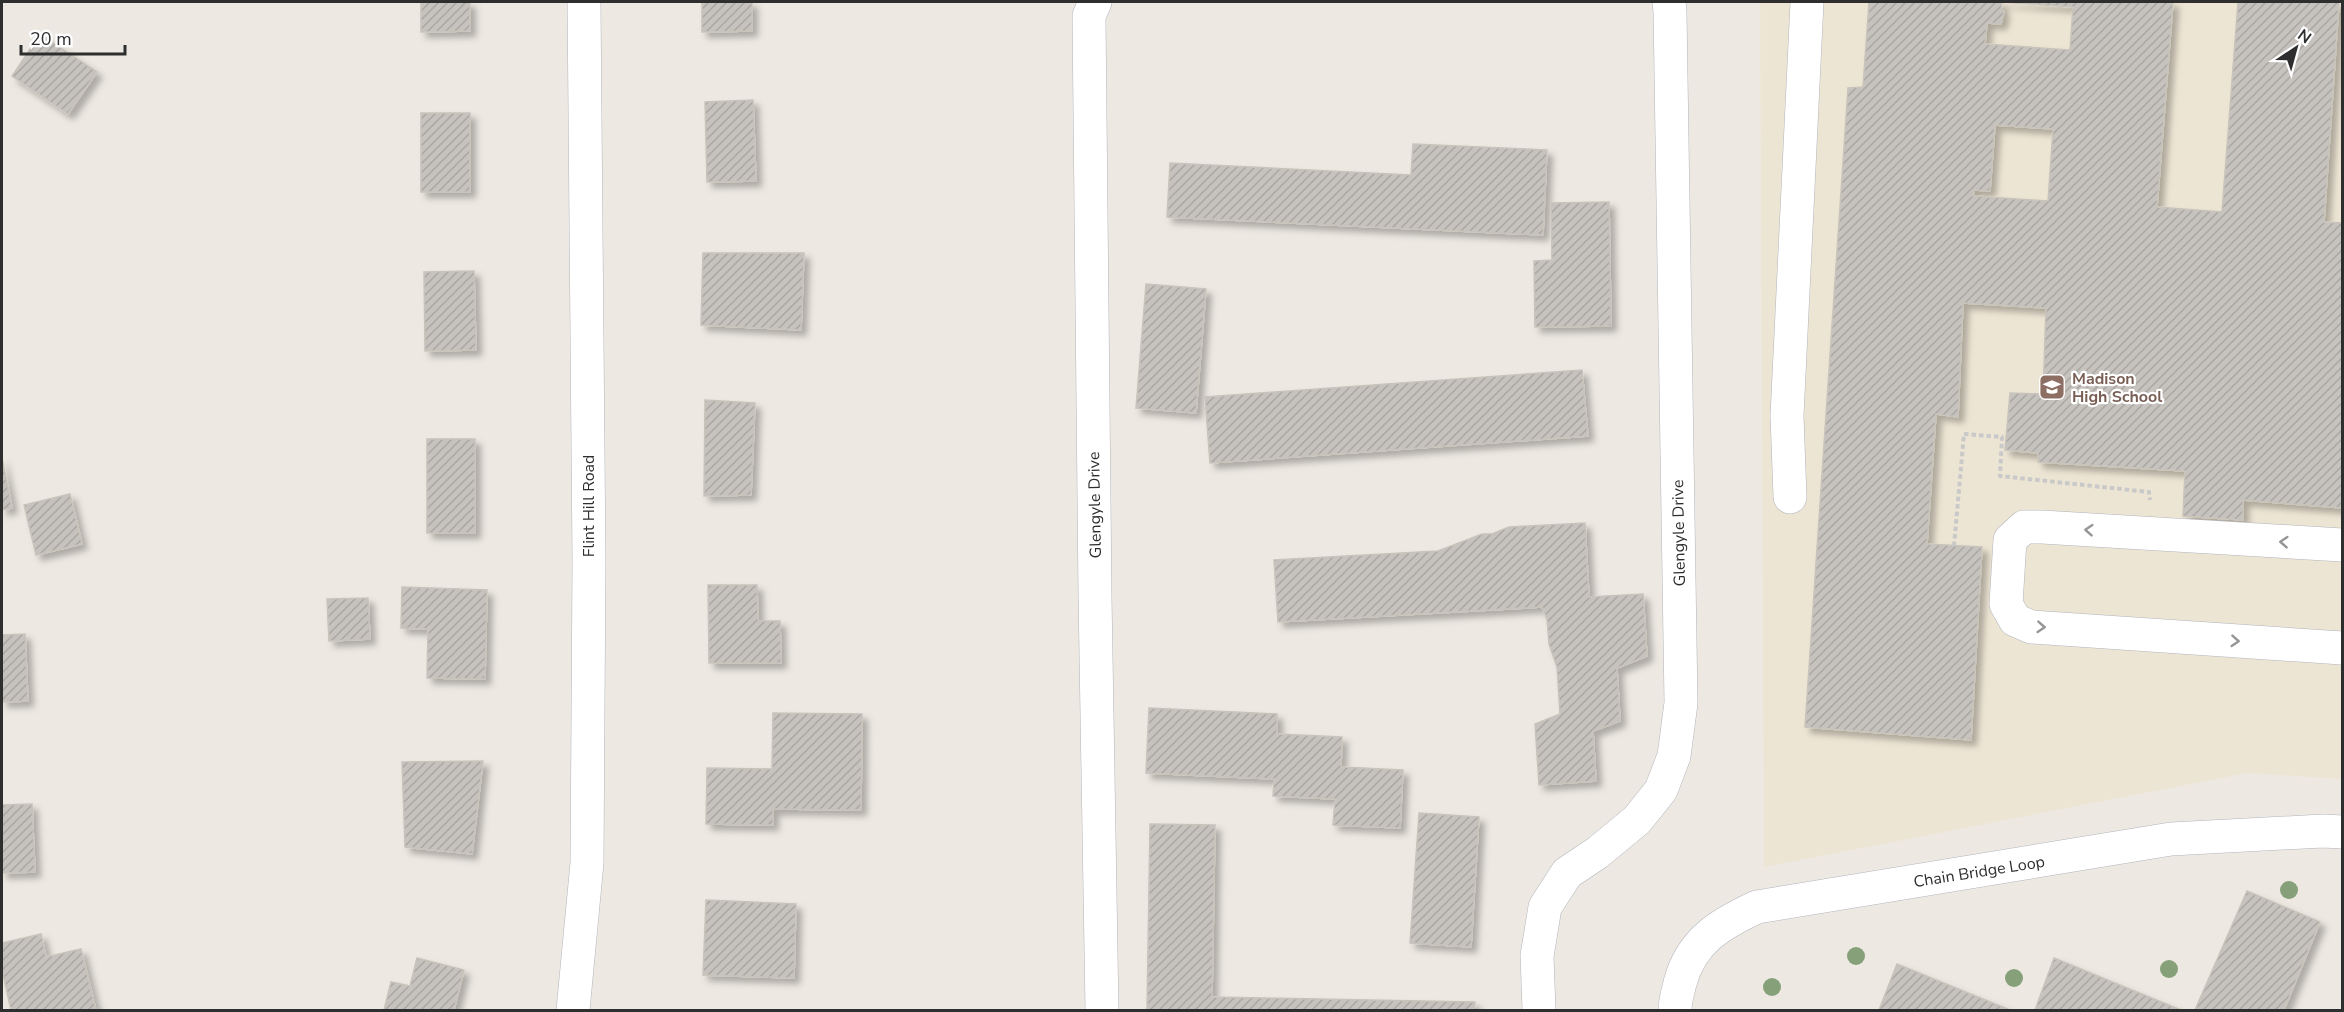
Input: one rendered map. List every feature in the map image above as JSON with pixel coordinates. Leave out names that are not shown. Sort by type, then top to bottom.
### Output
[{"type":"street","name":"Flint Hill Road","points":[[573,1011],[587,851],[589,549],[584,2]]},
{"type":"street","name":"Glengyle Drive","points":[[1095,2],[1089,16],[1089,28],[1102,1011]]},
{"type":"street","name":"Glengyle Drive","points":[[1539,1011],[1537,956],[1545,907],[1567,873],[1597,853],[1637,820],[1661,790],[1674,756],[1681,703],[1671,35],[1668,2]]},
{"type":"street","points":[[1790,497],[1787,416],[1807,2]]},
{"type":"street","points":[[2343,545],[2024,527],[2010,540],[2006,604],[2015,620],[2031,627],[2343,648]]},
{"type":"street","name":"Chain Bridge Loop","points":[[1676,1011],[1675,1003],[1685,965],[1701,942],[1725,922],[1757,907],[2170,839],[2275,832],[2343,832]]},
{"type":"path","points":[[1954,546],[1964,434],[2002,437],[2000,476],[2149,492],[2152,508]]},
{"type":"shaded area","name":"Madison High School","points":[[1760,2],[2342,2],[2342,779],[2247,773],[1764,867]]},
{"type":"building","points":[[421,2],[470,2],[470,31],[421,32]]},
{"type":"building","points":[[702,2],[752,2],[752,31],[702,32]]},
{"type":"building","points":[[1869,2],[2002,2],[2173,2],[2157,207],[2222,212],[2238,2],[2339,2],[2324,222],[2342,223],[2342,508],[2243,500],[2243,520],[2183,516],[2185,471],[2038,462],[2038,453],[2005,450],[2010,393],[2043,394],[2046,308],[1963,303],[1958,417],[1936,414],[1927,544],[1982,547],[1971,740],[1805,727],[1848,88],[1863,87]],"holes":[[[2002,2],[2073,7],[2070,50],[1985,44],[1987,23],[2001,24],[2004,11],[2001,11]],[[1995,125],[2053,129],[2048,201],[1973,196],[1974,190],[1990,191]]]},
{"type":"building","points":[[40,34],[97,72],[68,114],[12,76]]},
{"type":"building","points":[[753,100],[756,181],[707,182],[705,102]]},
{"type":"building","points":[[421,113],[470,113],[470,192],[421,192]]},
{"type":"building","points":[[1413,144],[1547,150],[1543,235],[1167,217],[1170,163],[1411,175]]},
{"type":"building","points":[[1609,202],[1611,326],[1535,327],[1534,261],[1552,260],[1551,203]]},
{"type":"building","points":[[703,253],[804,253],[801,330],[701,325]]},
{"type":"building","points":[[474,271],[476,350],[425,351],[424,272]]},
{"type":"building","points":[[1146,284],[1206,289],[1196,413],[1136,408]]},
{"type":"building","points":[[1582,370],[1588,436],[1210,463],[1205,397]]},
{"type":"building","points":[[705,400],[755,403],[751,495],[704,496]]},
{"type":"building","points":[[427,439],[475,439],[475,533],[427,533]]},
{"type":"building","points":[[2,458],[12,508],[2,510]]},
{"type":"building","points":[[70,494],[82,544],[36,555],[24,505]]},
{"type":"building","points":[[1585,523],[1589,597],[1643,594],[1647,656],[1617,668],[1620,721],[1593,731],[1596,781],[1539,785],[1535,724],[1560,714],[1557,667],[1549,644],[1547,619],[1542,607],[1278,622],[1274,560],[1438,551],[1482,534],[1492,534],[1509,527]]},
{"type":"building","points":[[708,585],[757,585],[758,621],[780,621],[781,663],[709,663]]},
{"type":"building","points":[[402,587],[487,590],[485,679],[427,678],[428,629],[401,628]]},
{"type":"building","points":[[368,598],[370,639],[329,641],[327,599]]},
{"type":"building","points":[[25,634],[28,701],[2,702],[2,635]]},
{"type":"building","points":[[1149,708],[1277,714],[1277,734],[1342,737],[1341,767],[1403,770],[1400,828],[1333,825],[1335,799],[1273,796],[1274,779],[1146,773]]},
{"type":"building","points":[[773,713],[862,714],[861,810],[773,809],[773,825],[706,824],[707,768],[772,769]]},
{"type":"building","points":[[483,761],[472,854],[405,847],[402,762]]},
{"type":"building","points":[[32,804],[35,872],[2,873],[2,805]]},
{"type":"building","points":[[1419,813],[1479,817],[1471,947],[1410,943]]},
{"type":"building","points":[[1150,824],[1215,825],[1212,997],[1475,1002],[1474,1010],[1147,1010]]},
{"type":"building","points":[[2247,891],[2320,922],[2284,1010],[2195,1010]]},
{"type":"building","points":[[706,900],[796,904],[794,978],[703,975]]},
{"type":"building","points":[[41,934],[46,957],[81,949],[96,1010],[11,1010],[2,970],[2,943]]},
{"type":"building","points":[[417,958],[464,970],[454,1010],[384,1010],[391,982],[410,986]]},
{"type":"building","points":[[2054,958],[2132,990],[2181,1010],[2035,1010]]},
{"type":"building","points":[[1897,964],[2010,1010],[1879,1010]]},
{"type":"place","name":"Madison High School","points":[[2052,387]]}]
